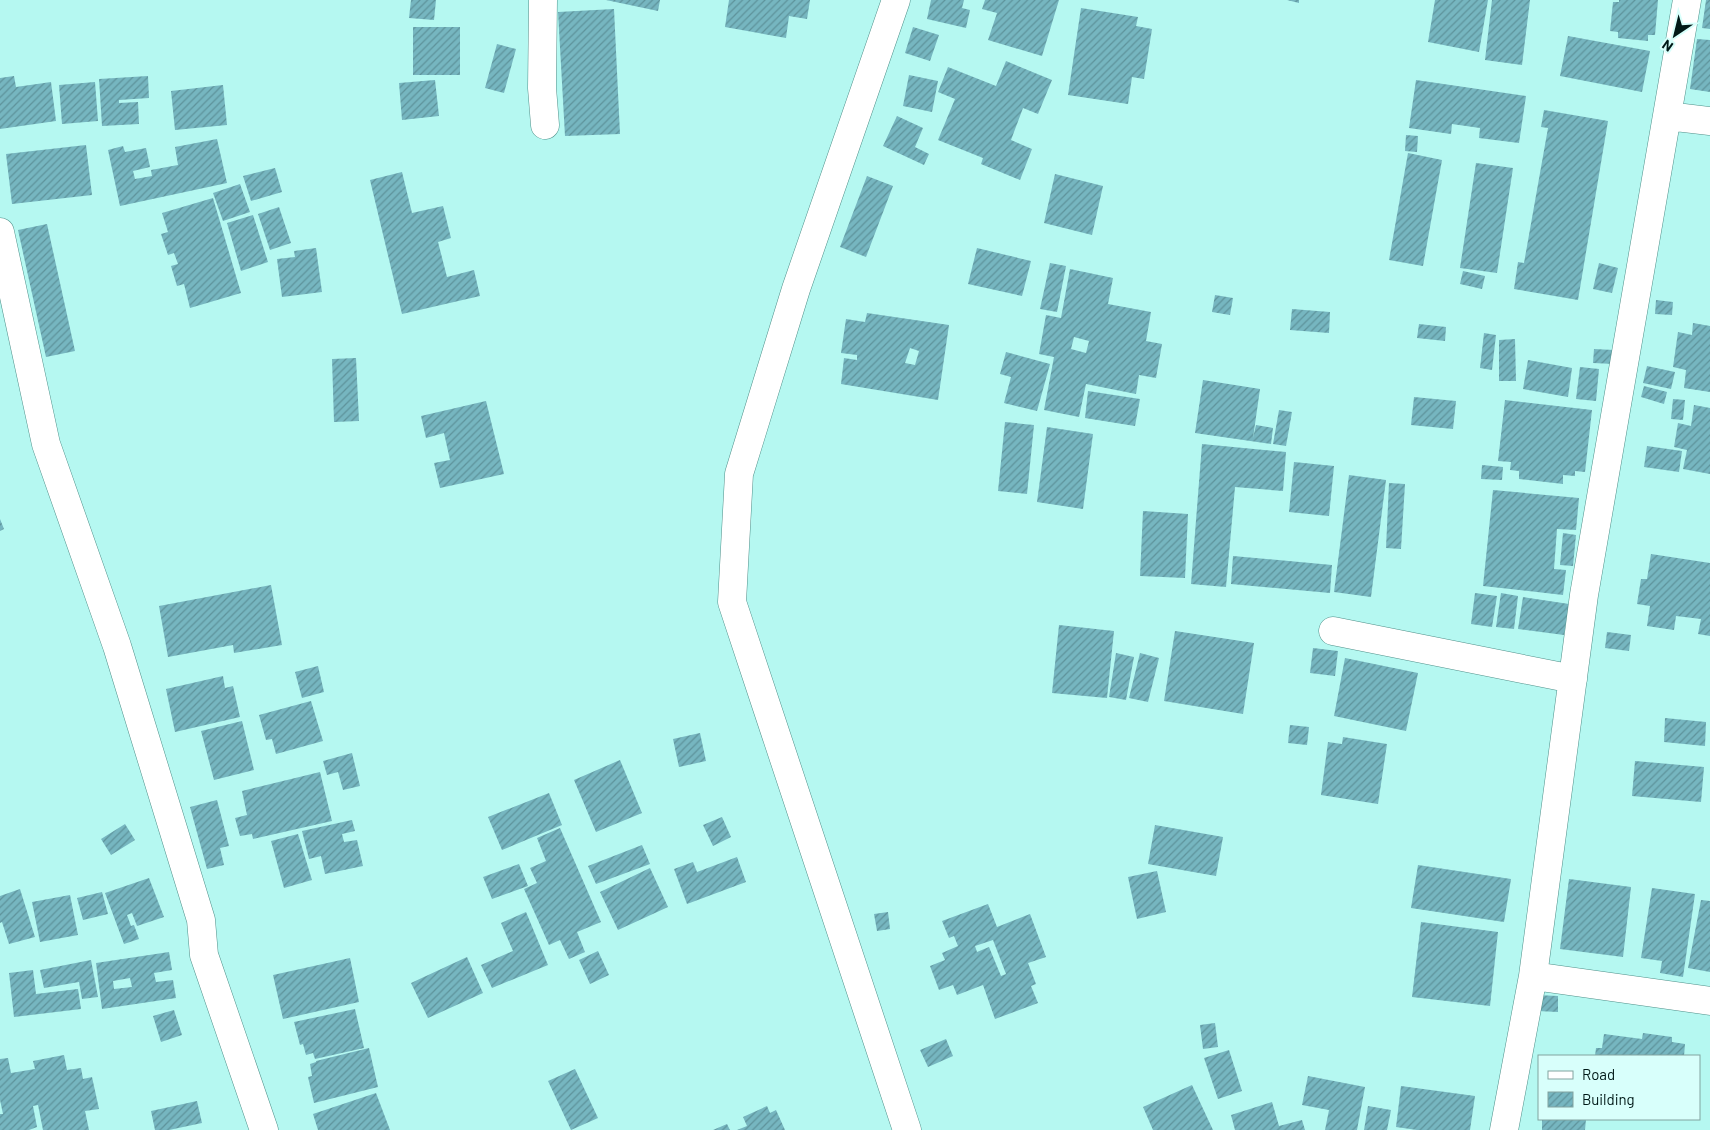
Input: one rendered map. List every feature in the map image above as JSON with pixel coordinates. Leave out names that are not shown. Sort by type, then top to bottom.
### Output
[{"type":"street","points":[[543,0],[542,88],[545,125]]},
{"type":"street","points":[[896,0],[796,289],[740,474],[732,602],[907,1130]]},
{"type":"street","points":[[1504,1130],[1533,976],[1586,585],[1687,0]]},
{"type":"street","points":[[1667,116],[1710,122]]},
{"type":"street","points":[[0,232],[46,444],[117,646],[201,920],[204,955],[264,1130]]},
{"type":"street","points":[[1333,631],[1573,679]]},
{"type":"street","points":[[1533,976],[1710,1001]]},
{"type":"building","points":[[411,0],[436,0],[434,20],[409,18]]},
{"type":"building","points":[[606,0],[660,0],[658,11]]},
{"type":"building","points":[[729,0],[810,0],[807,19],[789,16],[786,38],[725,27]]},
{"type":"building","points":[[931,0],[964,0],[962,8],[970,10],[966,28],[927,19]]},
{"type":"building","points":[[985,0],[1059,0],[1042,56],[988,40],[997,13],[982,9]]},
{"type":"building","points":[[1287,0],[1299,0],[1299,3]]},
{"type":"building","points":[[1435,0],[1488,0],[1479,52],[1428,42]]},
{"type":"building","points":[[1492,0],[1530,0],[1522,65],[1485,60]]},
{"type":"building","points":[[1619,0],[1658,0],[1655,35],[1648,35],[1648,41],[1618,38],[1618,32],[1610,31],[1613,2],[1619,2]]},
{"type":"building","points":[[1706,0],[1710,0],[1710,29],[1702,28]]},
{"type":"building","points":[[1081,8],[1138,17],[1136,26],[1152,29],[1144,79],[1132,77],[1128,104],[1068,95]]},
{"type":"building","points":[[614,9],[620,134],[565,136],[558,12]]},
{"type":"building","points":[[413,27],[460,27],[460,75],[413,75]]},
{"type":"building","points":[[913,27],[939,35],[930,61],[905,53]]},
{"type":"building","points":[[1568,36],[1650,51],[1642,92],[1560,76]]},
{"type":"building","points":[[1697,39],[1710,40],[1710,92],[1690,89]]},
{"type":"building","points":[[497,44],[516,49],[504,93],[485,88]]},
{"type":"building","points":[[1006,61],[1052,80],[1038,114],[1023,108],[1011,140],[1032,149],[1020,180],[981,164],[983,158],[938,140],[955,99],[938,92],[948,67],[996,86]]},
{"type":"building","points":[[909,75],[938,81],[932,112],[903,106]]},
{"type":"building","points":[[14,76],[16,87],[51,82],[56,121],[0,129],[0,78]]},
{"type":"building","points":[[148,76],[149,98],[119,100],[119,103],[138,102],[139,124],[102,126],[99,79]]},
{"type":"building","points":[[435,80],[439,116],[402,120],[399,83]]},
{"type":"building","points":[[1416,80],[1526,96],[1519,143],[1479,138],[1480,128],[1452,124],[1451,134],[1409,128]]},
{"type":"building","points":[[95,82],[98,121],[62,124],[59,85]]},
{"type":"building","points":[[223,85],[227,125],[175,130],[171,91]]},
{"type":"building","points":[[1544,110],[1608,121],[1578,300],[1514,289],[1518,262],[1524,263],[1548,128],[1541,127]]},
{"type":"building","points":[[897,116],[923,128],[915,147],[929,154],[924,165],[883,146]]},
{"type":"building","points":[[1406,135],[1418,136],[1417,152],[1405,151]]},
{"type":"building","points":[[217,139],[227,183],[120,206],[108,150],[123,146],[125,152],[146,148],[150,167],[133,171],[135,179],[152,176],[151,170],[178,165],[175,147]]},
{"type":"building","points":[[86,145],[92,195],[12,204],[6,154]]},
{"type":"building","points":[[1408,153],[1442,160],[1423,266],[1389,260]]},
{"type":"building","points":[[1476,163],[1513,168],[1497,273],[1460,268]]},
{"type":"building","points":[[275,168],[282,192],[251,201],[243,176]]},
{"type":"building","points":[[402,172],[412,213],[443,206],[451,238],[438,242],[447,277],[474,270],[480,296],[402,314],[370,180]]},
{"type":"building","points":[[1055,174],[1103,186],[1092,235],[1044,223]]},
{"type":"building","points":[[867,176],[893,186],[866,257],[840,247]]},
{"type":"building","points":[[240,184],[250,212],[223,221],[213,193]]},
{"type":"building","points":[[213,198],[241,293],[190,308],[184,284],[177,286],[171,266],[178,264],[174,253],[168,255],[161,234],[168,232],[162,213]]},
{"type":"building","points":[[279,207],[291,243],[270,250],[258,214]]},
{"type":"building","points":[[253,215],[268,262],[241,271],[227,223]]},
{"type":"building","points":[[47,224],[75,351],[46,357],[18,230]]},
{"type":"building","points":[[316,248],[322,292],[282,297],[277,259],[295,257],[294,251]]},
{"type":"building","points":[[977,248],[1031,261],[1022,296],[968,284]]},
{"type":"building","points":[[1050,263],[1066,266],[1057,312],[1040,309]]},
{"type":"building","points":[[1599,263],[1618,268],[1612,293],[1593,289]]},
{"type":"building","points":[[1070,269],[1113,278],[1108,304],[1151,312],[1146,341],[1162,344],[1156,378],[1139,375],[1136,394],[1086,384],[1079,417],[1044,410],[1054,357],[1039,354],[1046,315],[1061,318]],"holes":[[[1074,337],[1089,341],[1086,353],[1071,349]]]},
{"type":"building","points":[[1463,271],[1485,276],[1482,289],[1460,284]]},
{"type":"building","points":[[1215,295],[1233,298],[1230,315],[1212,312]]},
{"type":"building","points":[[1656,300],[1673,302],[1672,315],[1655,314]]},
{"type":"building","points":[[1292,309],[1330,312],[1329,333],[1290,330]]},
{"type":"building","points":[[867,313],[949,325],[938,400],[841,384],[844,358],[857,360],[857,355],[841,353],[846,319],[865,322]],"holes":[[[910,348],[919,351],[915,365],[905,363]]]},
{"type":"building","points":[[1693,323],[1710,326],[1710,392],[1684,388],[1686,370],[1673,367],[1678,332],[1692,335]]},
{"type":"building","points":[[1419,324],[1446,327],[1445,341],[1417,338]]},
{"type":"building","points":[[1484,333],[1496,335],[1492,370],[1480,368]]},
{"type":"building","points":[[1515,339],[1516,381],[1499,381],[1499,340]]},
{"type":"building","points":[[1594,349],[1614,350],[1614,364],[1593,363]]},
{"type":"building","points":[[1006,352],[1050,364],[1037,411],[1004,403],[1011,377],[1000,374]]},
{"type":"building","points":[[356,358],[359,421],[334,422],[332,359]]},
{"type":"building","points":[[1528,360],[1572,368],[1568,397],[1523,389]]},
{"type":"building","points":[[1647,366],[1675,372],[1671,389],[1643,383]]},
{"type":"building","points":[[1580,367],[1599,369],[1596,401],[1576,399]]},
{"type":"building","points":[[1203,380],[1260,389],[1253,438],[1256,425],[1273,428],[1271,444],[1195,433]]},
{"type":"building","points":[[1644,386],[1667,392],[1664,404],[1641,397]]},
{"type":"building","points":[[1088,391],[1140,399],[1135,426],[1085,418]]},
{"type":"building","points":[[1414,397],[1456,401],[1453,429],[1411,425]]},
{"type":"building","points":[[1673,399],[1685,400],[1683,420],[1671,419]]},
{"type":"building","points":[[1505,400],[1592,410],[1585,472],[1575,471],[1575,476],[1563,475],[1563,484],[1519,479],[1519,471],[1510,470],[1511,462],[1498,461]]},
{"type":"building","points":[[486,401],[504,474],[440,488],[434,463],[450,460],[444,433],[426,438],[421,416]]},
{"type":"building","points":[[1694,405],[1710,408],[1710,474],[1683,469],[1687,450],[1674,447],[1678,423],[1691,426]]},
{"type":"building","points":[[1279,410],[1292,412],[1286,446],[1273,444]]},
{"type":"building","points":[[1005,422],[1034,425],[1027,494],[998,491]]},
{"type":"building","points":[[1047,427],[1093,434],[1083,509],[1037,502]]},
{"type":"building","points":[[1202,444],[1286,452],[1283,491],[1235,487],[1226,587],[1191,584]]},
{"type":"building","points":[[1647,446],[1682,451],[1679,472],[1644,467]]},
{"type":"building","points":[[1294,462],[1334,466],[1329,516],[1289,512]]},
{"type":"building","points":[[1482,465],[1503,467],[1502,480],[1481,479]]},
{"type":"building","points":[[1349,475],[1386,480],[1371,597],[1334,592]]},
{"type":"building","points":[[1389,483],[1405,484],[1401,549],[1386,548]]},
{"type":"building","points":[[1493,490],[1579,498],[1576,530],[1557,529],[1554,569],[1566,570],[1563,595],[1483,586]]},
{"type":"building","points":[[1143,511],[1188,514],[1185,578],[1140,576]]},
{"type":"building","points":[[0,519],[4,529],[0,531]]},
{"type":"building","points":[[1563,533],[1576,535],[1573,566],[1560,565]]},
{"type":"building","points":[[1651,554],[1710,563],[1710,636],[1698,634],[1701,619],[1676,616],[1674,630],[1647,626],[1650,606],[1637,604],[1641,579],[1647,579]]},
{"type":"building","points":[[1233,556],[1332,565],[1330,593],[1231,584]]},
{"type":"building","points":[[271,585],[282,645],[234,653],[233,645],[168,657],[159,606]]},
{"type":"building","points":[[1475,593],[1497,596],[1492,627],[1471,624]]},
{"type":"building","points":[[1501,593],[1518,596],[1514,629],[1496,627]]},
{"type":"building","points":[[1523,597],[1569,604],[1564,635],[1518,629]]},
{"type":"building","points":[[1059,625],[1114,631],[1107,698],[1052,693]]},
{"type":"building","points":[[1175,631],[1254,643],[1243,714],[1164,701]]},
{"type":"building","points":[[1607,632],[1631,635],[1629,651],[1605,648]]},
{"type":"building","points":[[1313,648],[1338,651],[1335,676],[1310,673]]},
{"type":"building","points":[[1116,653],[1134,657],[1126,700],[1109,697]]},
{"type":"building","points":[[1140,653],[1159,658],[1148,702],[1129,698]]},
{"type":"building","points":[[1345,658],[1418,673],[1406,731],[1334,716]]},
{"type":"building","points":[[318,666],[324,692],[302,698],[295,672]]},
{"type":"building","points":[[223,676],[225,688],[233,686],[240,717],[175,732],[166,689]]},
{"type":"building","points":[[311,701],[323,741],[276,754],[272,739],[266,740],[259,715]]},
{"type":"building","points":[[1665,718],[1706,722],[1705,746],[1664,742]]},
{"type":"building","points":[[242,721],[254,770],[214,780],[201,731]]},
{"type":"building","points":[[1290,725],[1309,727],[1307,745],[1288,743]]},
{"type":"building","points":[[700,733],[706,761],[679,767],[673,739]]},
{"type":"building","points":[[1343,737],[1387,744],[1378,804],[1321,795],[1328,742],[1342,744]]},
{"type":"building","points":[[352,753],[360,786],[343,790],[338,772],[327,775],[323,761]]},
{"type":"building","points":[[620,760],[642,813],[596,832],[574,780]]},
{"type":"building","points":[[1635,761],[1704,767],[1701,802],[1632,796]]},
{"type":"building","points":[[320,772],[332,821],[253,839],[252,834],[240,836],[235,818],[247,815],[242,791]]},
{"type":"building","points":[[549,793],[562,825],[502,850],[488,817]]},
{"type":"building","points":[[217,800],[229,846],[220,848],[224,865],[207,869],[190,807]]},
{"type":"building","points":[[722,817],[731,837],[713,846],[703,825]]},
{"type":"building","points":[[352,820],[355,831],[342,834],[344,842],[357,840],[363,866],[325,874],[321,856],[309,859],[302,831]]},
{"type":"building","points":[[125,824],[135,840],[111,855],[101,839]]},
{"type":"building","points":[[1155,825],[1223,837],[1216,876],[1148,864]]},
{"type":"building","points":[[560,828],[601,922],[577,932],[585,952],[569,959],[560,940],[549,945],[524,889],[537,883],[530,868],[546,861],[537,838]]},
{"type":"building","points":[[298,834],[312,880],[284,888],[271,841]]},
{"type":"building","points":[[642,845],[650,864],[596,884],[588,866]]},
{"type":"building","points":[[737,857],[746,882],[687,904],[674,869],[693,862],[697,872]]},
{"type":"building","points":[[519,864],[528,886],[492,899],[483,877]]},
{"type":"building","points":[[1418,865],[1511,879],[1504,922],[1411,908]]},
{"type":"building","points":[[650,868],[668,907],[618,930],[600,892]]},
{"type":"building","points":[[1157,871],[1166,912],[1137,919],[1128,877]]},
{"type":"building","points":[[149,878],[164,917],[137,926],[132,913],[127,915],[131,926],[134,925],[139,939],[124,944],[105,893]]},
{"type":"building","points":[[1569,879],[1631,887],[1623,957],[1560,949]]},
{"type":"building","points":[[1652,888],[1695,894],[1683,977],[1660,973],[1662,961],[1641,958]]},
{"type":"building","points":[[20,889],[35,937],[9,944],[2,922],[0,923],[0,896]]},
{"type":"building","points":[[102,892],[108,914],[83,920],[77,898]]},
{"type":"building","points":[[70,895],[78,935],[40,942],[32,902]]},
{"type":"building","points":[[1701,900],[1710,901],[1710,972],[1688,968]]},
{"type":"building","points":[[988,904],[997,927],[1030,914],[1046,957],[1028,963],[1036,984],[1031,986],[1038,1003],[995,1019],[983,985],[957,995],[953,985],[939,990],[930,966],[945,960],[942,953],[958,946],[954,936],[949,938],[942,921]],"holes":[[[993,940],[1006,974],[1001,976],[989,947],[977,952],[975,946]]]},
{"type":"building","points":[[526,912],[548,965],[492,988],[481,965],[513,951],[501,923]]},
{"type":"building","points":[[888,912],[890,929],[877,931],[874,914]]},
{"type":"building","points":[[1421,922],[1498,932],[1490,1006],[1412,997]]},
{"type":"building","points":[[598,951],[609,975],[590,984],[579,960]]},
{"type":"building","points":[[169,952],[172,970],[154,973],[156,982],[173,980],[176,998],[102,1009],[96,963]],"holes":[[[130,978],[132,987],[114,989],[113,981]]]},
{"type":"building","points":[[467,957],[483,993],[428,1018],[411,983]]},
{"type":"building","points":[[350,958],[359,1002],[283,1019],[273,975]]},
{"type":"building","points":[[91,960],[98,997],[82,999],[79,982],[44,988],[40,970]]},
{"type":"building","points":[[33,970],[36,994],[78,989],[81,1009],[14,1017],[9,973]]},
{"type":"building","points":[[1537,995],[1558,996],[1558,1012],[1537,1011]]},
{"type":"building","points":[[355,1009],[364,1048],[315,1059],[313,1053],[306,1055],[303,1044],[300,1045],[294,1022]]},
{"type":"building","points":[[174,1010],[182,1035],[161,1042],[153,1016]]},
{"type":"building","points":[[1215,1023],[1218,1047],[1203,1049],[1200,1025]]},
{"type":"building","points":[[1643,1033],[1672,1037],[1672,1042],[1685,1044],[1684,1055],[1595,1055],[1596,1048],[1602,1048],[1604,1034],[1642,1039]]},
{"type":"building","points":[[946,1039],[953,1056],[928,1067],[920,1050]]},
{"type":"building","points":[[369,1048],[378,1087],[314,1103],[308,1077],[312,1076],[310,1064]]},
{"type":"building","points":[[1229,1050],[1242,1091],[1218,1099],[1204,1058]]},
{"type":"building","points":[[64,1055],[67,1070],[81,1068],[83,1079],[92,1077],[99,1109],[85,1111],[89,1130],[43,1130],[38,1105],[33,1106],[37,1127],[29,1130],[0,1130],[0,1114],[3,1114],[0,1100],[0,1059],[8,1058],[11,1073],[35,1069],[33,1061]]},
{"type":"building","points":[[575,1069],[598,1118],[571,1130],[548,1081]]},
{"type":"building","points":[[1308,1076],[1365,1087],[1357,1130],[1325,1130],[1329,1110],[1302,1105]]},
{"type":"building","points":[[1192,1085],[1213,1130],[1153,1130],[1143,1107]]},
{"type":"building","points":[[1401,1086],[1475,1096],[1470,1130],[1417,1130],[1396,1127]]},
{"type":"building","points":[[376,1093],[390,1130],[318,1130],[313,1114]]},
{"type":"building","points":[[197,1101],[202,1123],[169,1130],[155,1130],[151,1111]]},
{"type":"building","points":[[1272,1102],[1279,1126],[1302,1120],[1305,1130],[1235,1130],[1231,1115]]},
{"type":"building","points":[[767,1106],[770,1113],[776,1110],[785,1130],[737,1130],[747,1126],[743,1117]]},
{"type":"building","points":[[1368,1106],[1391,1110],[1387,1130],[1364,1130]]},
{"type":"building","points":[[1542,1120],[1586,1120],[1585,1130],[1542,1130]]},
{"type":"building","points":[[727,1124],[730,1130],[713,1130]]}]
